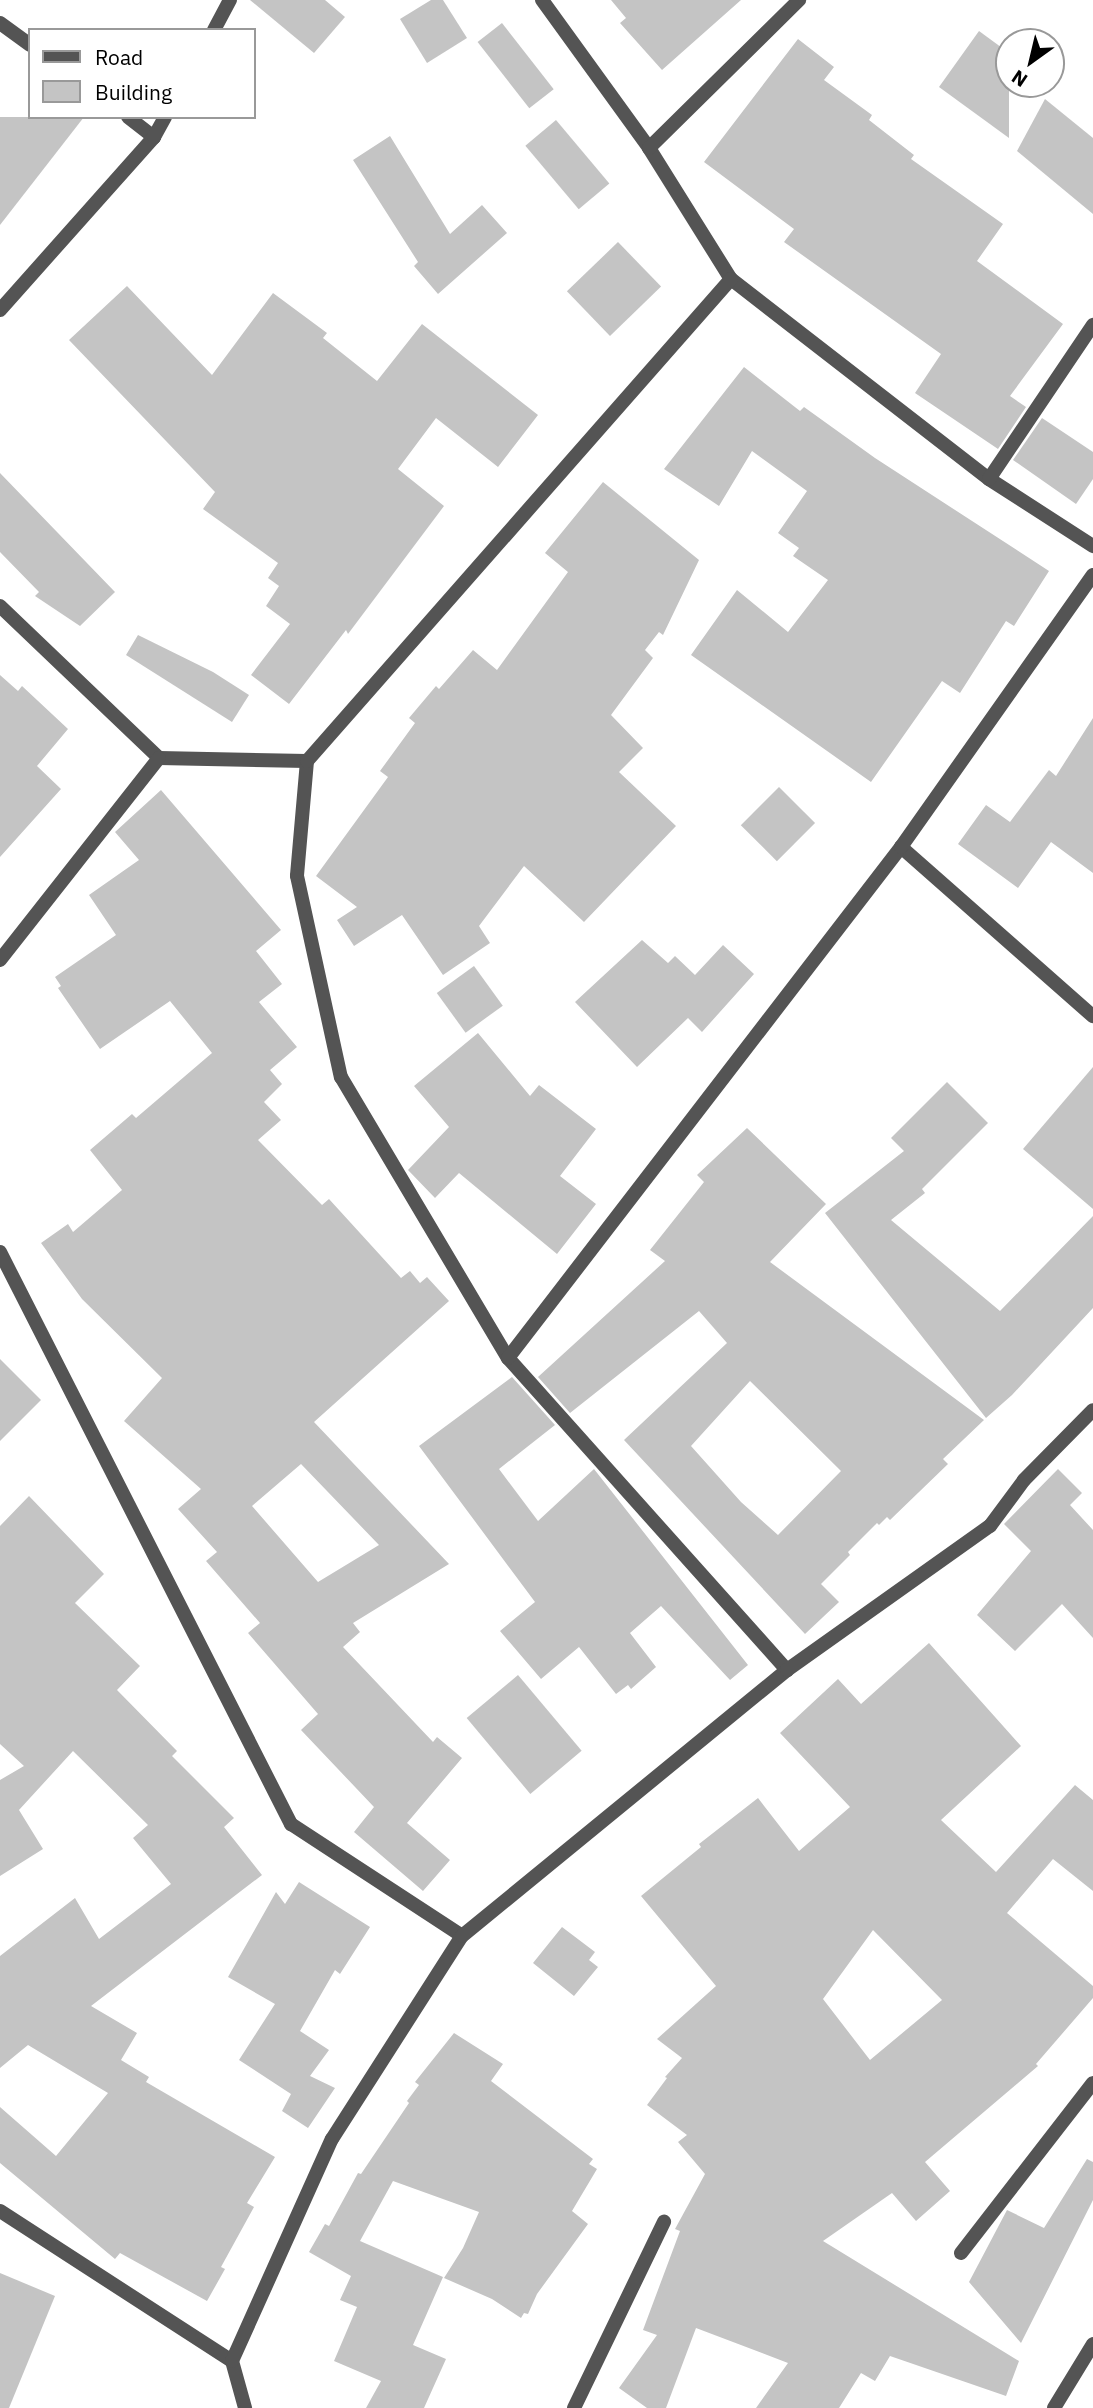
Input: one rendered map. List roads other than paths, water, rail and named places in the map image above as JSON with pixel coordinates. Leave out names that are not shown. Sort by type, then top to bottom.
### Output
[{"type":"street","points":[[215,28],[230,0]]},
{"type":"street","points":[[542,0],[649,148],[731,279],[989,479],[1093,546]]},
{"type":"street","points":[[649,148],[799,0]]},
{"type":"street","points":[[0,23],[28,44]]},
{"type":"street","points":[[131,119],[154,137]]},
{"type":"street","points":[[0,310],[154,137],[164,119]]},
{"type":"street","points":[[731,279],[307,761],[297,876],[341,1077],[508,1358],[787,1670]]},
{"type":"street","points":[[989,479],[1093,325]]},
{"type":"street","points":[[508,1358],[901,847],[1093,575]]},
{"type":"street","points":[[0,606],[159,758],[307,761]]},
{"type":"street","points":[[0,960],[159,758]]},
{"type":"street","points":[[901,847],[1093,1016]]},
{"type":"street","points":[[0,1252],[291,1824],[462,1936]]},
{"type":"street","points":[[245,2408],[232,2361],[332,2139],[462,1936],[787,1670],[990,1526],[1024,1480],[1093,1409]]},
{"type":"street","points":[[961,2253],[1093,2083]]},
{"type":"street","points":[[0,2211],[232,2361]]},
{"type":"street","points":[[574,2408],[664,2222]]},
{"type":"street","points":[[1054,2408],[1093,2344]]}]
